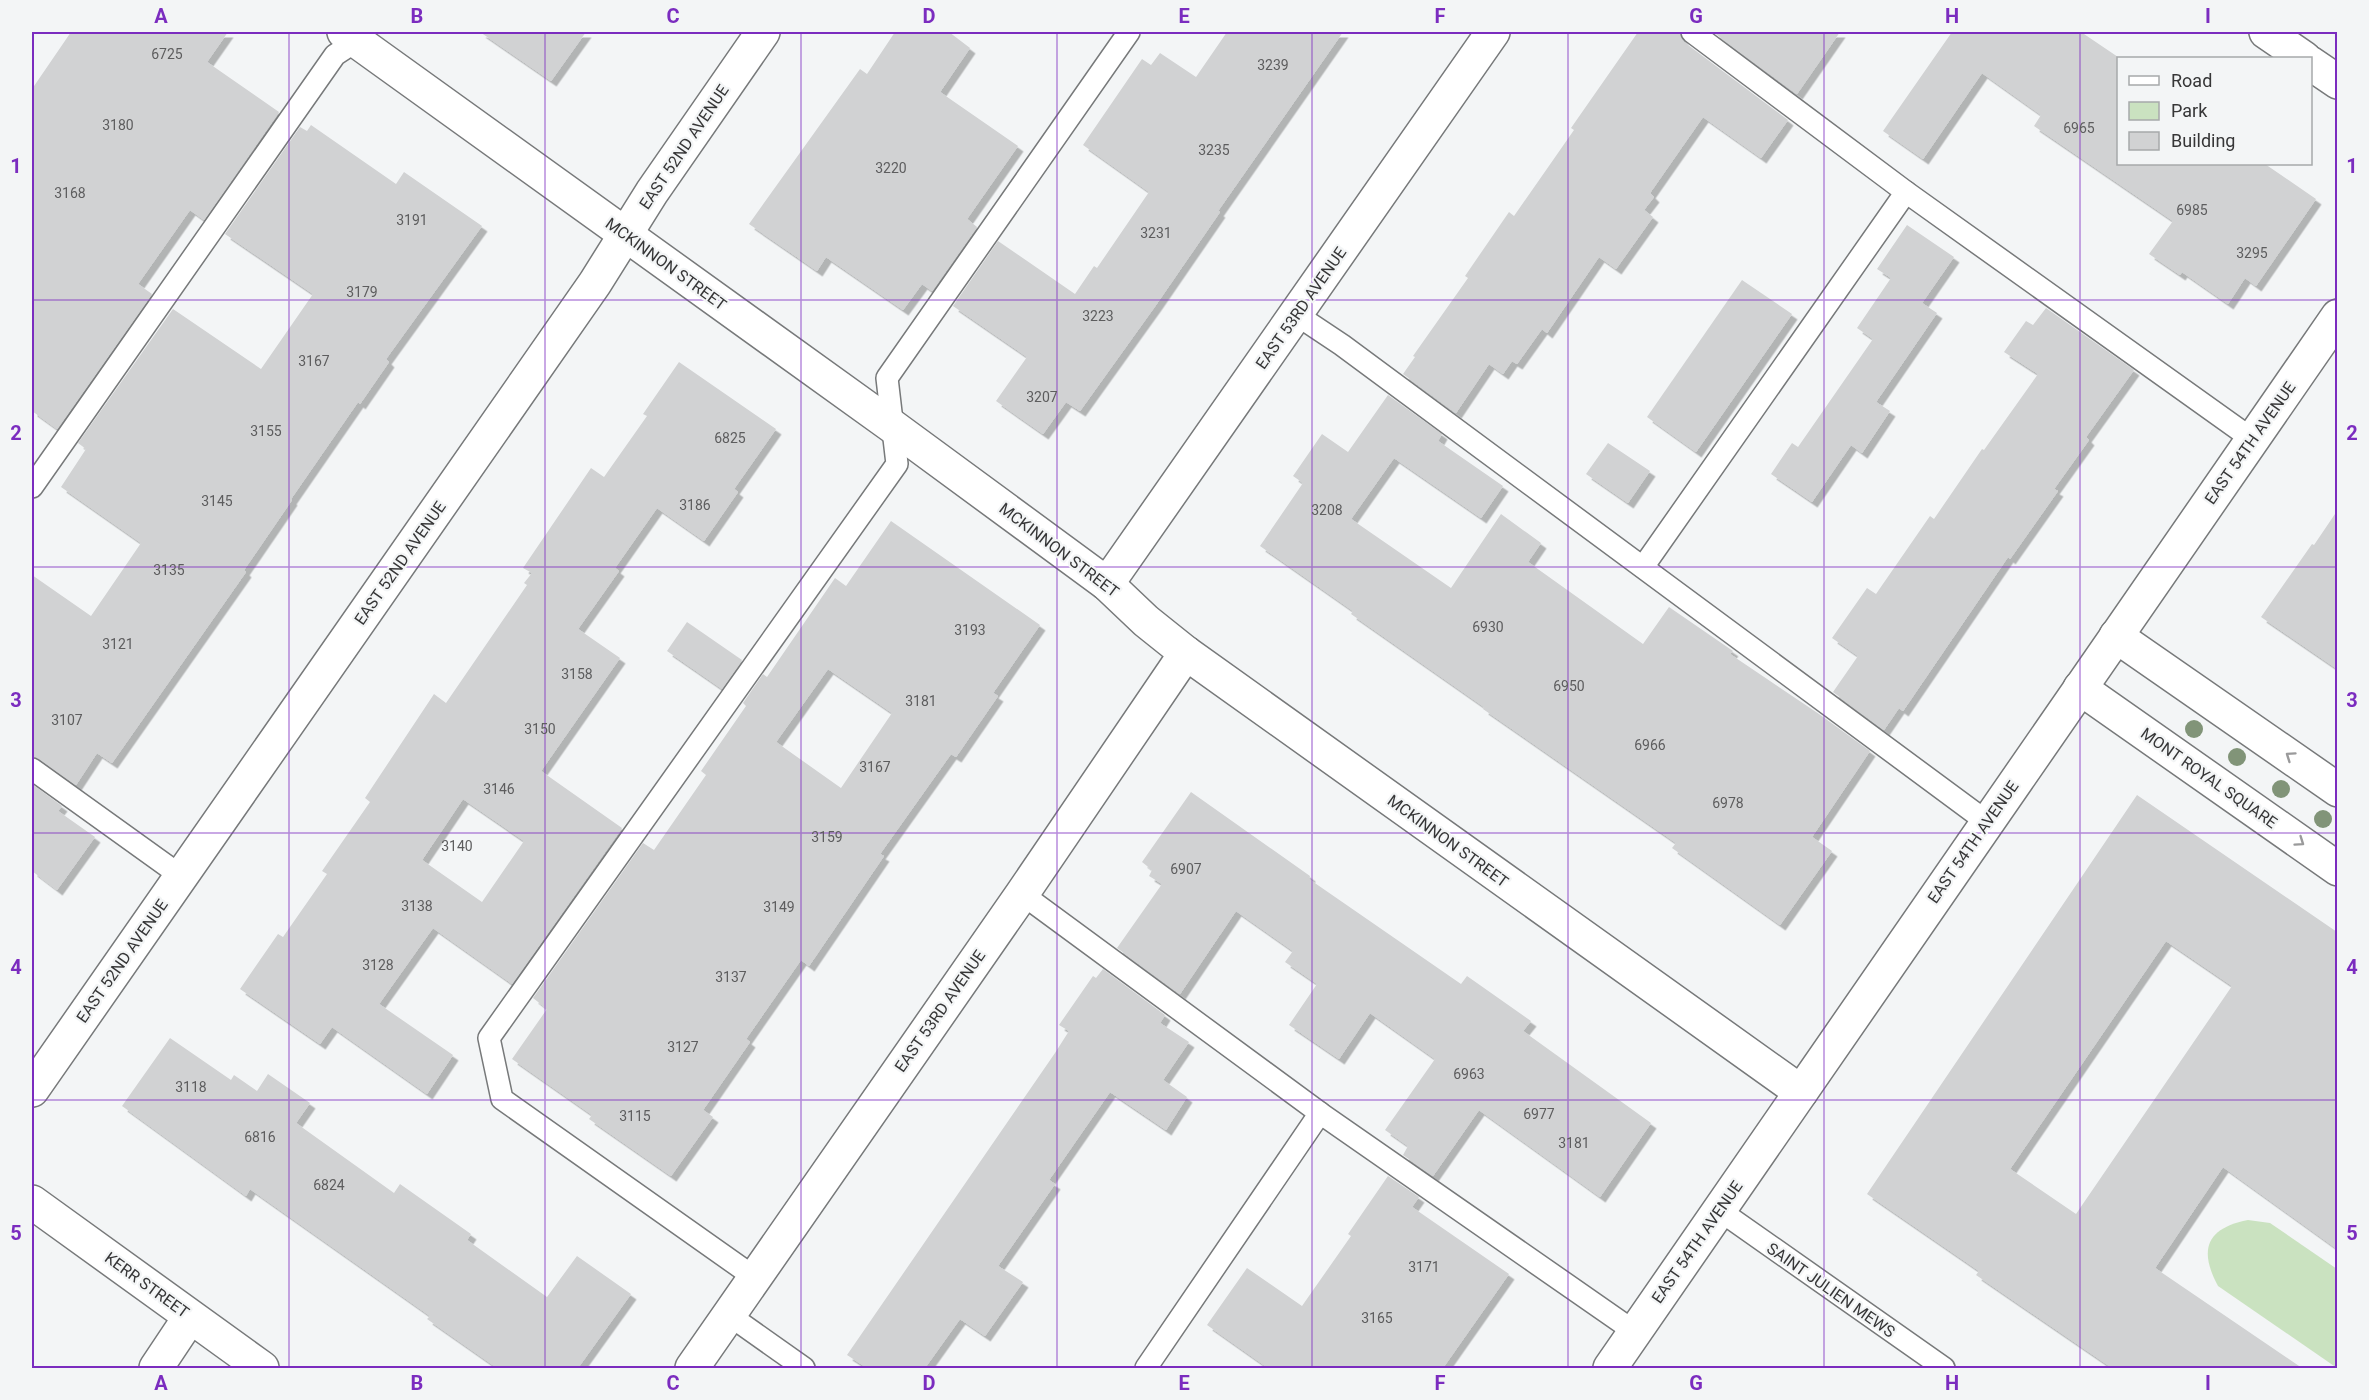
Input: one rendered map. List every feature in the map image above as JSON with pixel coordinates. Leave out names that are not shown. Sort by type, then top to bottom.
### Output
[{"type":"street","name":"EAST 52ND AVENUE","points":[[32,1090],[596,283],[652,192],[763,32]]},
{"type":"street","name":"EAST 53RD AVENUE","points":[[1107,584],[1493,32]]},
{"type":"street","points":[[2266,32],[2303,57]]},
{"type":"street","name":"MCKINNON STREET","points":[[357,35],[1107,584],[1146,621],[1186,653],[1801,1092]]},
{"type":"street","points":[[2312,64],[2337,82]]},
{"type":"street","name":"EAST 54TH AVENUE","points":[[1610,1368],[2337,316]]},
{"type":"street","points":[[2116,636],[2337,790]]},
{"type":"street","name":"EAST 53RD AVENUE","points":[[692,1368],[1022,894],[1186,653]]},
{"type":"street","name":"MONT ROYAL SQUARE","points":[[2080,688],[2337,868]]},
{"type":"street","name":"KERR STREET","points":[[32,1202],[262,1368]]},
{"type":"street","points":[[156,1368],[190,1317]]},
{"type":"lane","points":[[754,1277],[502,1099],[489,1038],[897,464],[887,378],[1129,32]]},
{"type":"lane","points":[[1692,32],[1906,192],[2252,439]]},
{"type":"lane","points":[[32,487],[335,55],[357,35]]},
{"type":"lane","points":[[1643,567],[1906,192]]},
{"type":"lane","points":[[1297,315],[1643,567],[1987,822]]},
{"type":"lane","points":[[32,769],[181,876]]},
{"type":"lane","points":[[1022,894],[1320,1113],[1635,1332]]},
{"type":"lane","points":[[1146,1368],[1320,1113]]},
{"type":"lane","name":"SAINT JULIEN MEWS","points":[[1719,1210],[1944,1368]]},
{"type":"lane","points":[[729,1315],[804,1368]]},
{"type":"green space","points":[[2248,1220],[2270,1223],[2337,1269],[2337,1368],[2218,1286],[2208,1261],[2210,1242],[2223,1228]]},
{"type":"building","points":[[71,32],[228,32],[207,62],[279,112],[204,220],[190,210],[138,284],[152,294],[57,429],[32,411],[32,89]]},
{"type":"building","points":[[480,32],[586,32],[551,81]]},
{"type":"building","points":[[895,32],[949,32],[970,48],[940,92],[1018,146],[967,219],[977,227],[932,291],[922,284],[903,310],[826,257],[817,271],[749,224],[860,69],[867,74]]},
{"type":"building","points":[[1227,32],[1343,32],[1218,211],[1220,212],[1156,305],[1080,411],[1066,402],[1043,434],[996,401],[1027,357],[953,306],[998,241],[1075,294],[1094,266],[1097,268],[1149,192],[1083,145],[1142,59],[1151,65],[1160,53],[1196,77]]},
{"type":"building","points":[[1638,32],[1679,32],[1684,42],[1788,120],[1761,158],[1703,117],[1650,193],[1654,197],[1644,210],[1653,217],[1616,269],[1599,257],[1547,333],[1542,329],[1517,364],[1512,361],[1503,374],[1489,364],[1456,413],[1403,374],[1415,357],[1413,356],[1468,278],[1465,276],[1509,212],[1514,216],[1574,130],[1571,128]]},
{"type":"building","points":[[1713,32],[1840,32],[1797,94]]},
{"type":"building","points":[[1952,32],[2081,32],[2118,57],[2117,165],[2266,165],[2316,199],[2256,286],[2245,278],[2228,304],[2182,272],[2180,275],[2149,254],[2173,221],[2034,126],[2041,115],[1982,73],[1923,159],[1883,131]]},
{"type":"building","points":[[311,125],[396,184],[404,172],[482,226],[386,359],[389,362],[360,404],[358,402],[244,570],[246,572],[112,763],[97,753],[76,785],[39,759],[32,757],[32,575],[91,616],[141,543],[61,487],[86,449],[78,443],[173,309],[261,369],[313,294],[225,234],[300,127],[307,131]]},
{"type":"building","points":[[1907,225],[1954,257],[1922,303],[1937,313],[1876,402],[1890,411],[1862,453],[1851,445],[1812,502],[1771,474],[1792,443],[1798,447],[1873,339],[1857,328],[1891,278],[1877,269]]},
{"type":"building","points":[[1742,280],[1792,314],[1696,452],[1647,417]]},
{"type":"building","points":[[2046,308],[2134,370],[2086,437],[2089,440],[2054,489],[2058,491],[2010,559],[2008,557],[1903,711],[1899,708],[1884,730],[1833,692],[1858,656],[1832,638],[1867,588],[1876,594],[1930,516],[1934,519],[2038,374],[2004,352],[2026,321],[2033,325]]},
{"type":"building","points":[[679,362],[776,429],[734,489],[738,492],[704,541],[657,508],[615,568],[619,571],[578,629],[620,658],[541,771],[622,828],[512,984],[433,928],[379,1004],[453,1055],[427,1094],[332,1027],[320,1044],[240,989],[278,934],[283,937],[327,874],[322,871],[370,802],[365,798],[434,694],[446,703],[527,585],[524,583],[532,573],[523,568],[591,468],[604,477],[647,416],[643,414]],"holes":[[[463,799],[524,841],[482,902],[422,860]]]},
{"type":"building","points":[[1388,395],[1442,434],[1438,441],[1503,486],[1481,518],[1394,458],[1351,519],[1451,588],[1501,514],[1541,543],[1528,562],[1643,644],[1669,607],[1733,651],[1730,654],[1870,751],[1812,837],[1832,851],[1780,925],[1672,848],[1676,843],[1483,709],[1484,707],[1351,614],[1353,611],[1260,546],[1303,483],[1293,476],[1322,434],[1348,452]]},
{"type":"building","points":[[1608,443],[1650,471],[1628,503],[1586,474]]},
{"type":"building","points":[[2337,511],[2337,669],[2261,617]]},
{"type":"building","points":[[891,521],[1040,625],[993,693],[998,696],[956,757],[951,754],[880,854],[884,856],[809,966],[801,960],[746,1039],[750,1042],[703,1110],[713,1117],[671,1176],[589,1119],[592,1115],[512,1059],[547,1009],[533,998],[643,843],[654,850],[706,775],[701,771],[746,706],[743,703],[763,674],[767,677],[835,578],[846,586]],"holes":[[[828,669],[892,713],[841,788],[776,742]]]},
{"type":"building","points":[[687,622],[742,660],[722,689],[667,651]]},
{"type":"building","points":[[32,784],[62,806],[58,811],[95,837],[57,890],[32,871]]},
{"type":"building","points":[[1191,792],[1310,876],[1309,879],[1461,984],[1467,976],[1531,1021],[1523,1031],[1651,1123],[1600,1197],[1479,1110],[1433,1176],[1403,1155],[1408,1146],[1385,1130],[1435,1059],[1370,1013],[1339,1059],[1289,1025],[1317,984],[1285,962],[1293,951],[1236,911],[1180,994],[1117,948],[1162,884],[1149,876],[1152,870],[1142,862]]},
{"type":"building","points":[[2137,795],[2337,932],[2337,1249],[2223,1167],[2155,1268],[2302,1368],[2112,1368],[1976,1275],[1979,1271],[1867,1194]],"holes":[[[2166,941],[2232,986],[2076,1214],[2010,1169]]]},
{"type":"building","points":[[1103,969],[1165,1015],[1160,1023],[1189,1042],[1163,1080],[1187,1097],[1166,1130],[1110,1092],[1049,1180],[1055,1184],[998,1266],[1023,1282],[985,1336],[960,1319],[925,1368],[867,1368],[847,1355],[1055,1053],[1069,1031],[1059,1025],[1093,976],[1096,978]]},
{"type":"building","points":[[170,1038],[231,1080],[234,1075],[257,1091],[268,1074],[310,1103],[296,1123],[394,1193],[400,1184],[471,1234],[467,1240],[547,1297],[577,1256],[631,1294],[578,1368],[497,1368],[427,1319],[430,1316],[250,1189],[246,1196],[122,1106]]},
{"type":"building","points":[[1388,1176],[1419,1197],[1412,1207],[1509,1274],[1443,1368],[1268,1368],[1207,1325],[1247,1268],[1302,1306],[1351,1236],[1348,1234]]}]
